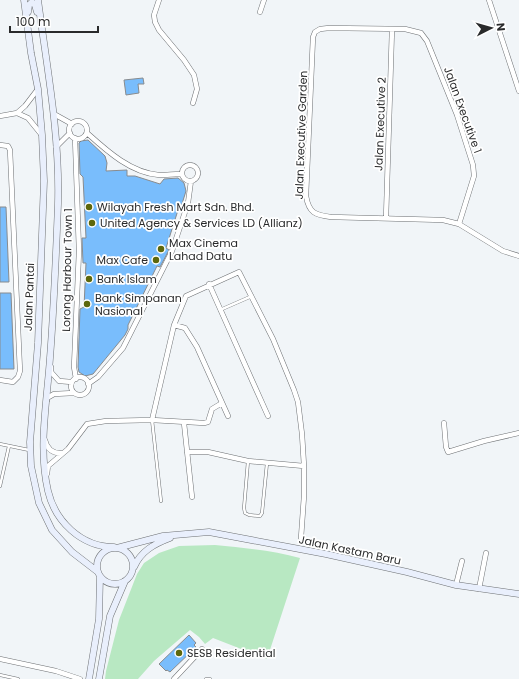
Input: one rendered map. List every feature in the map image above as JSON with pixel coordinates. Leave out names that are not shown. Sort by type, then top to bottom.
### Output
[{"type":"street","name":"Jalan Pantai","points":[[24,0],[38,89],[42,135],[43,205],[38,343],[30,450],[32,466],[39,503],[52,530],[72,552],[99,574]]},
{"type":"street","points":[[38,0],[54,114],[58,203],[50,358],[43,454],[48,492],[55,509],[64,523],[77,536],[103,547],[122,549],[131,558],[133,569],[125,581],[110,616],[99,679]]},
{"type":"street","points":[[158,0],[154,15],[155,22],[159,30],[184,60],[194,75],[196,89],[194,103]]},
{"type":"street","points":[[260,12],[264,0]]},
{"type":"street","points":[[489,0],[519,91]]},
{"type":"street","points":[[27,24],[28,9],[32,2],[35,5],[41,23]]},
{"type":"street","name":"Jalan Executive Garden","points":[[392,29],[329,28],[320,29],[314,32],[306,196],[308,206],[312,212],[320,216],[443,220],[459,224],[503,251],[519,256]]},
{"type":"street","name":"Jalan Executive 2","points":[[386,218],[392,29]]},
{"type":"street","name":"Jalan Executive 1","points":[[392,29],[405,29],[421,33],[427,41],[457,115],[473,165],[474,176],[459,224]]},
{"type":"street","points":[[0,116],[17,113],[25,106],[38,89]]},
{"type":"street","points":[[17,113],[28,118],[42,135]]},
{"type":"street","points":[[54,114],[72,124]]},
{"type":"street","points":[[56,147],[70,133],[72,124],[77,121],[83,123],[87,127],[87,133],[107,151],[134,168],[159,175],[181,174]]},
{"type":"street","points":[[70,133],[75,138],[80,139],[87,133]]},
{"type":"street","name":"Lorong Harbour Town 1","points":[[74,380],[79,252],[75,138]]},
{"type":"street","points":[[0,145],[8,146],[10,150],[20,371],[18,377],[13,382],[0,380]]},
{"type":"street","points":[[88,384],[98,377],[123,348],[172,251],[188,203],[192,181],[198,174],[196,168],[190,164],[184,167],[181,174]]},
{"type":"street","points":[[181,174],[185,180],[192,181]]},
{"type":"street","points":[[152,420],[174,324],[186,296],[209,284],[239,272],[273,339],[298,402],[304,466],[304,496],[301,538]]},
{"type":"street","points":[[209,284],[268,416]]},
{"type":"street","points":[[174,324],[185,328],[196,347],[228,416]]},
{"type":"street","points":[[46,407],[47,398],[54,394],[74,393],[79,395],[84,394],[88,389],[88,384],[82,378],[58,381],[51,372],[50,358]]},
{"type":"street","points":[[74,380],[71,388],[74,393]]},
{"type":"street","points":[[46,479],[48,466],[64,453],[87,424],[106,421],[152,420],[184,423],[208,422],[212,409],[222,403]]},
{"type":"street","points":[[444,422],[446,447],[448,452],[484,441],[519,433]]},
{"type":"street","points":[[184,423],[192,497]]},
{"type":"street","points":[[44,437],[50,450],[64,453]]},
{"type":"street","points":[[187,452],[208,452],[248,461],[304,466]]},
{"type":"street","name":"Jalan Kastam Baru","points":[[115,548],[163,536],[209,532],[228,534],[326,554],[456,585],[519,594]]},
{"type":"street","name":"Jalan Kastam Baru","points":[[133,569],[143,552],[155,544],[176,536]]},
{"type":"street","points":[[89,679],[99,619],[99,574],[97,567],[100,556],[108,549],[115,548]]},
{"type":"street","points":[[479,589],[486,553]]},
{"type":"street","points":[[456,585],[462,561]]},
{"type":"street","points":[[99,574],[109,583],[114,584],[125,581]]},
{"type":"street","points":[[174,679],[202,649]]},
{"type":"street","points":[[0,659],[56,671],[71,678],[80,679]]},
{"type":"lane","points":[[220,310],[252,296]]},
{"type":"lane","points":[[152,420],[161,500]]},
{"type":"lane","points":[[0,444],[30,450]]},
{"type":"lane","points":[[0,486],[9,446]]},
{"type":"lane","points":[[248,461],[244,508],[245,513],[256,516],[260,516],[262,513],[267,462]]},
{"type":"lane","points":[[0,675],[18,679]]},
{"type":"green space","points":[[215,545],[269,551],[300,558],[267,659],[213,638],[205,644],[190,630],[154,661],[138,679],[105,679],[119,620],[137,574],[144,563],[159,553],[179,546]]},
{"type":"building","points":[[143,78],[144,84],[138,84],[139,93],[126,95],[124,80]]},
{"type":"building","points":[[88,140],[105,156],[107,163],[106,171],[127,170],[127,176],[135,176],[160,184],[164,179],[178,178],[184,183],[186,191],[181,207],[179,207],[166,248],[169,250],[160,267],[157,266],[128,325],[125,335],[93,374],[85,376],[79,372],[78,367],[80,309],[84,307],[86,263],[83,263],[82,238],[86,238],[83,177],[80,174],[79,143],[81,141]]},
{"type":"building","points":[[0,207],[6,207],[9,282],[0,282]]},
{"type":"building","points":[[0,293],[11,293],[14,369],[0,369]]},
{"type":"building","name":"SESB Residential","points":[[189,635],[196,643],[194,645],[196,647],[170,672],[167,670],[166,671],[159,664]]},
{"type":"place","name":"Wilayah Fresh Mart Sdn. Bhd.","points":[[89,207]]},
{"type":"place","name":"United Agency & Services LD (Allianz)","points":[[92,223]]},
{"type":"place","name":"Max Cinema Lahad Datu","points":[[161,249]]},
{"type":"place","name":"Max Cafe","points":[[156,260]]},
{"type":"place","name":"Bank Islam","points":[[89,279]]},
{"type":"place","name":"Bank Simpanan Nasional","points":[[87,304]]},
{"type":"place","name":"SESB Residential","points":[[179,653]]}]
